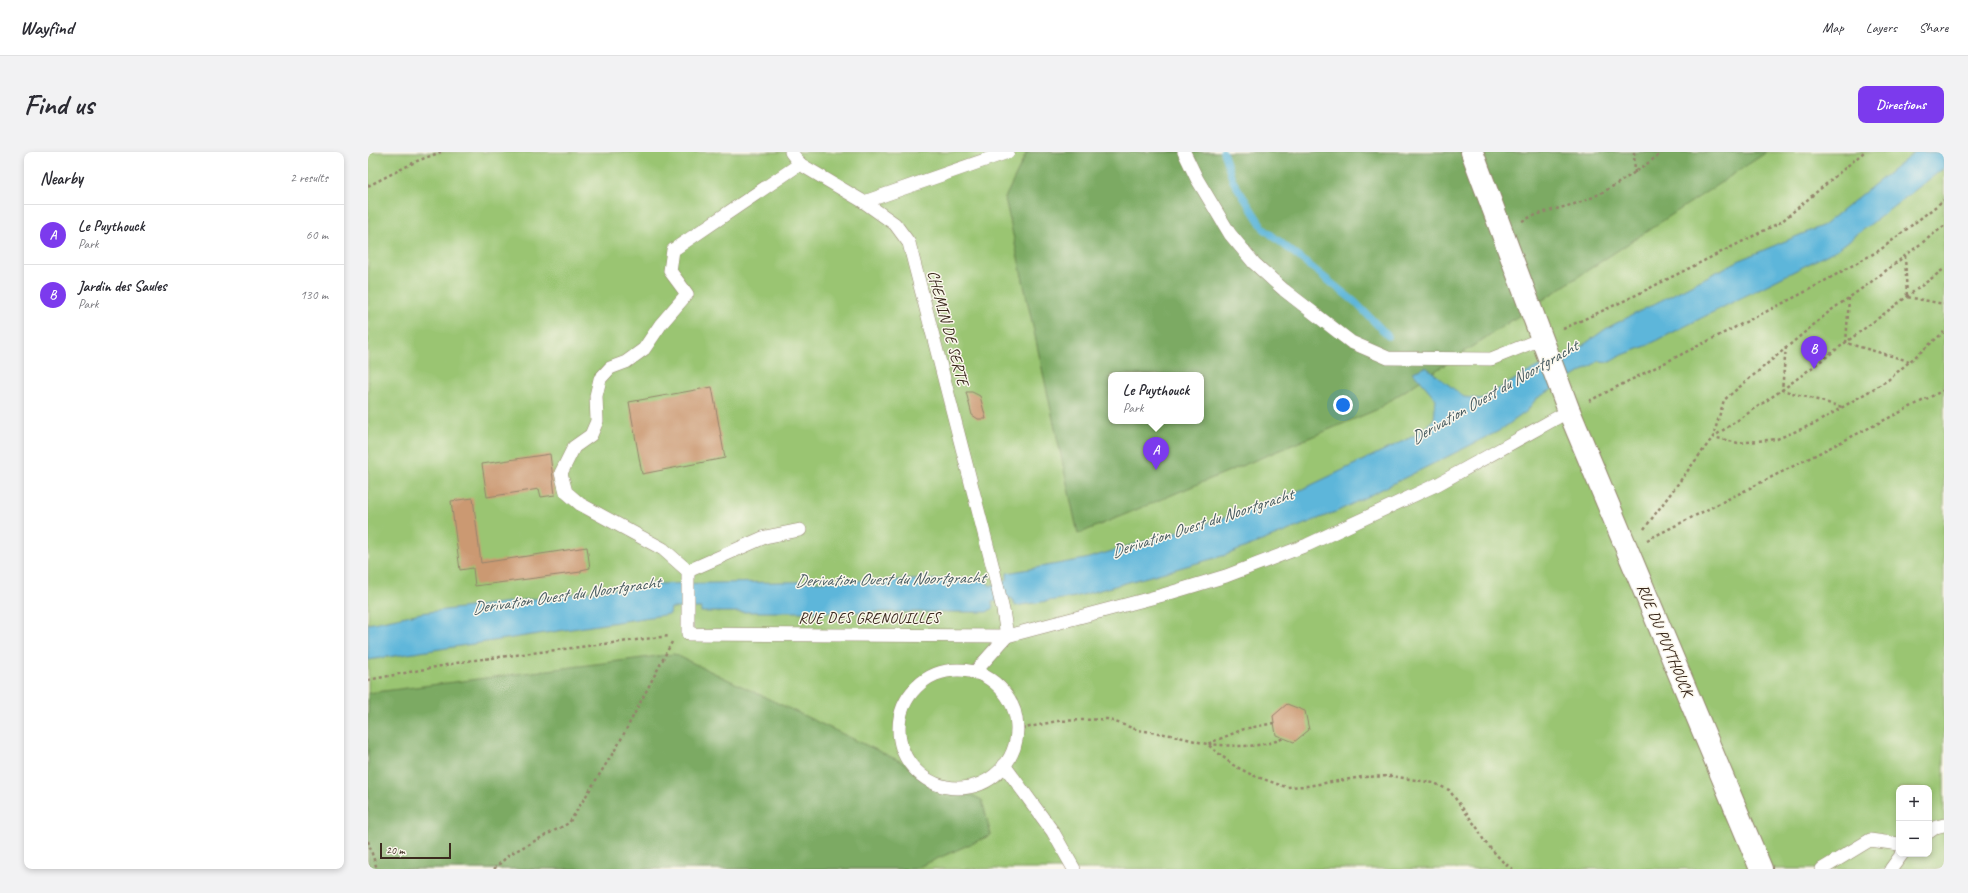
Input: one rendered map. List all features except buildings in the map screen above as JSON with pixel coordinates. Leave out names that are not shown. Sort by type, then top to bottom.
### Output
[{"type":"street","name":"RUE DU PUYTHOUCK","points":[[1472,152],[1567,405],[1761,869]]},
{"type":"lane","name":"CHEMIN DE SERTE","points":[[791,152],[800,164],[864,202],[895,224],[909,243],[993,568],[1003,610],[1007,636]]},
{"type":"lane","points":[[864,202],[1008,152]]},
{"type":"lane","points":[[1184,152],[1197,179],[1230,234],[1254,263],[1284,290],[1351,342],[1388,358],[1491,359],[1544,347]]},
{"type":"lane","points":[[800,164],[673,250],[670,271],[687,294],[661,324],[644,349],[626,362],[610,368],[600,379],[596,396],[597,421],[591,436],[574,447],[561,473],[566,492],[580,504],[663,548],[688,574],[765,537],[800,530]]},
{"type":"lane","name":"RUE DES GRENOUILLES","points":[[688,574],[688,634],[1007,636],[1226,576],[1307,545],[1438,484],[1567,405]]},
{"type":"lane","points":[[974,673],[1007,636]]},
{"type":"lane","points":[[954,670],[974,673],[991,681],[1005,694],[1014,711],[1016,730],[1013,748],[1004,765],[990,778],[972,786],[953,787],[943,786],[925,778],[918,772],[906,756],[902,747],[900,738],[900,719],[906,700],[918,685],[935,675],[954,670]]},
{"type":"lane","points":[[1004,765],[1053,832],[1074,869]]},
{"type":"lane","points":[[1932,830],[1944,825]]},
{"type":"lane","points":[[1822,869],[1870,840],[1896,844]]},
{"type":"lane","points":[[1891,869],[1900,857]]},
{"type":"path","points":[[368,186],[417,161],[441,152]]},
{"type":"path","points":[[1634,152],[1635,173]]},
{"type":"path","points":[[1502,230],[1534,215],[1585,200],[1635,173],[1664,152]]},
{"type":"path","points":[[1544,347],[1628,299],[1781,222],[1864,152]]},
{"type":"path","points":[[1567,405],[1803,293],[1880,250],[1944,200]]},
{"type":"path","points":[[1713,437],[1724,400],[1786,347],[1849,297],[1944,226]]},
{"type":"path","points":[[1905,256],[1907,297]]},
{"type":"path","points":[[1627,550],[1713,437],[1782,390],[1944,270]]},
{"type":"path","points":[[1846,343],[1849,297]]},
{"type":"path","points":[[1907,297],[1944,304]]},
{"type":"path","points":[[1713,437],[1738,443],[1777,439],[1816,423],[1888,380],[1944,332]]},
{"type":"path","points":[[1846,343],[1910,361]]},
{"type":"path","points":[[1782,390],[1786,347]]},
{"type":"path","points":[[1782,390],[1843,407]]},
{"type":"path","points":[[1627,550],[1944,390]]},
{"type":"path","points":[[368,680],[467,662],[675,635],[618,745],[569,823],[510,854],[494,869]]},
{"type":"path","points":[[1016,730],[1057,721],[1107,719],[1138,730],[1208,744],[1251,746],[1272,743],[1284,738]]},
{"type":"path","points":[[1208,744],[1244,729],[1274,723]]},
{"type":"path","points":[[1208,744],[1233,765],[1252,775],[1286,787],[1307,786],[1362,777],[1391,776],[1434,783],[1449,790],[1478,829],[1484,841],[1503,862],[1513,869]]},
{"type":"path","points":[[368,840],[377,869]]},
{"type":"green space","points":[[368,152],[1944,152],[1944,869],[368,869]]},
{"type":"green space","points":[[1027,152],[1767,152],[1376,410],[1078,534],[1005,198]]},
{"type":"green space","points":[[674,654],[982,800],[991,835],[914,869],[368,869],[368,693]]},
{"type":"water","name":"Derivation Ouest du Noortgracht","points":[[1915,152],[1944,152],[1944,168],[1838,249],[1646,346],[1620,356],[1610,362],[1599,361],[1536,399],[1526,412],[1499,431],[1338,511],[1226,555],[1075,597],[1015,606],[1012,598],[992,602],[993,608],[987,612],[701,612],[701,608],[671,608],[670,614],[368,660],[368,624],[421,613],[654,584],[971,579],[983,576],[990,586],[1007,580],[1007,573],[1085,559],[1224,518],[1303,489],[1418,434],[1434,419],[1436,399],[1413,372],[1426,367],[1464,397],[1481,399],[1537,367],[1568,356],[1607,328],[1742,259],[1824,225]]},
{"type":"waterway","points":[[1223,152],[1233,181],[1264,229],[1355,302],[1388,336]]},
{"type":"place","name":"Jardin des Saules","points":[[1814,369]]},
{"type":"place","name":"Le Puythouck","points":[[1156,470]]}]
